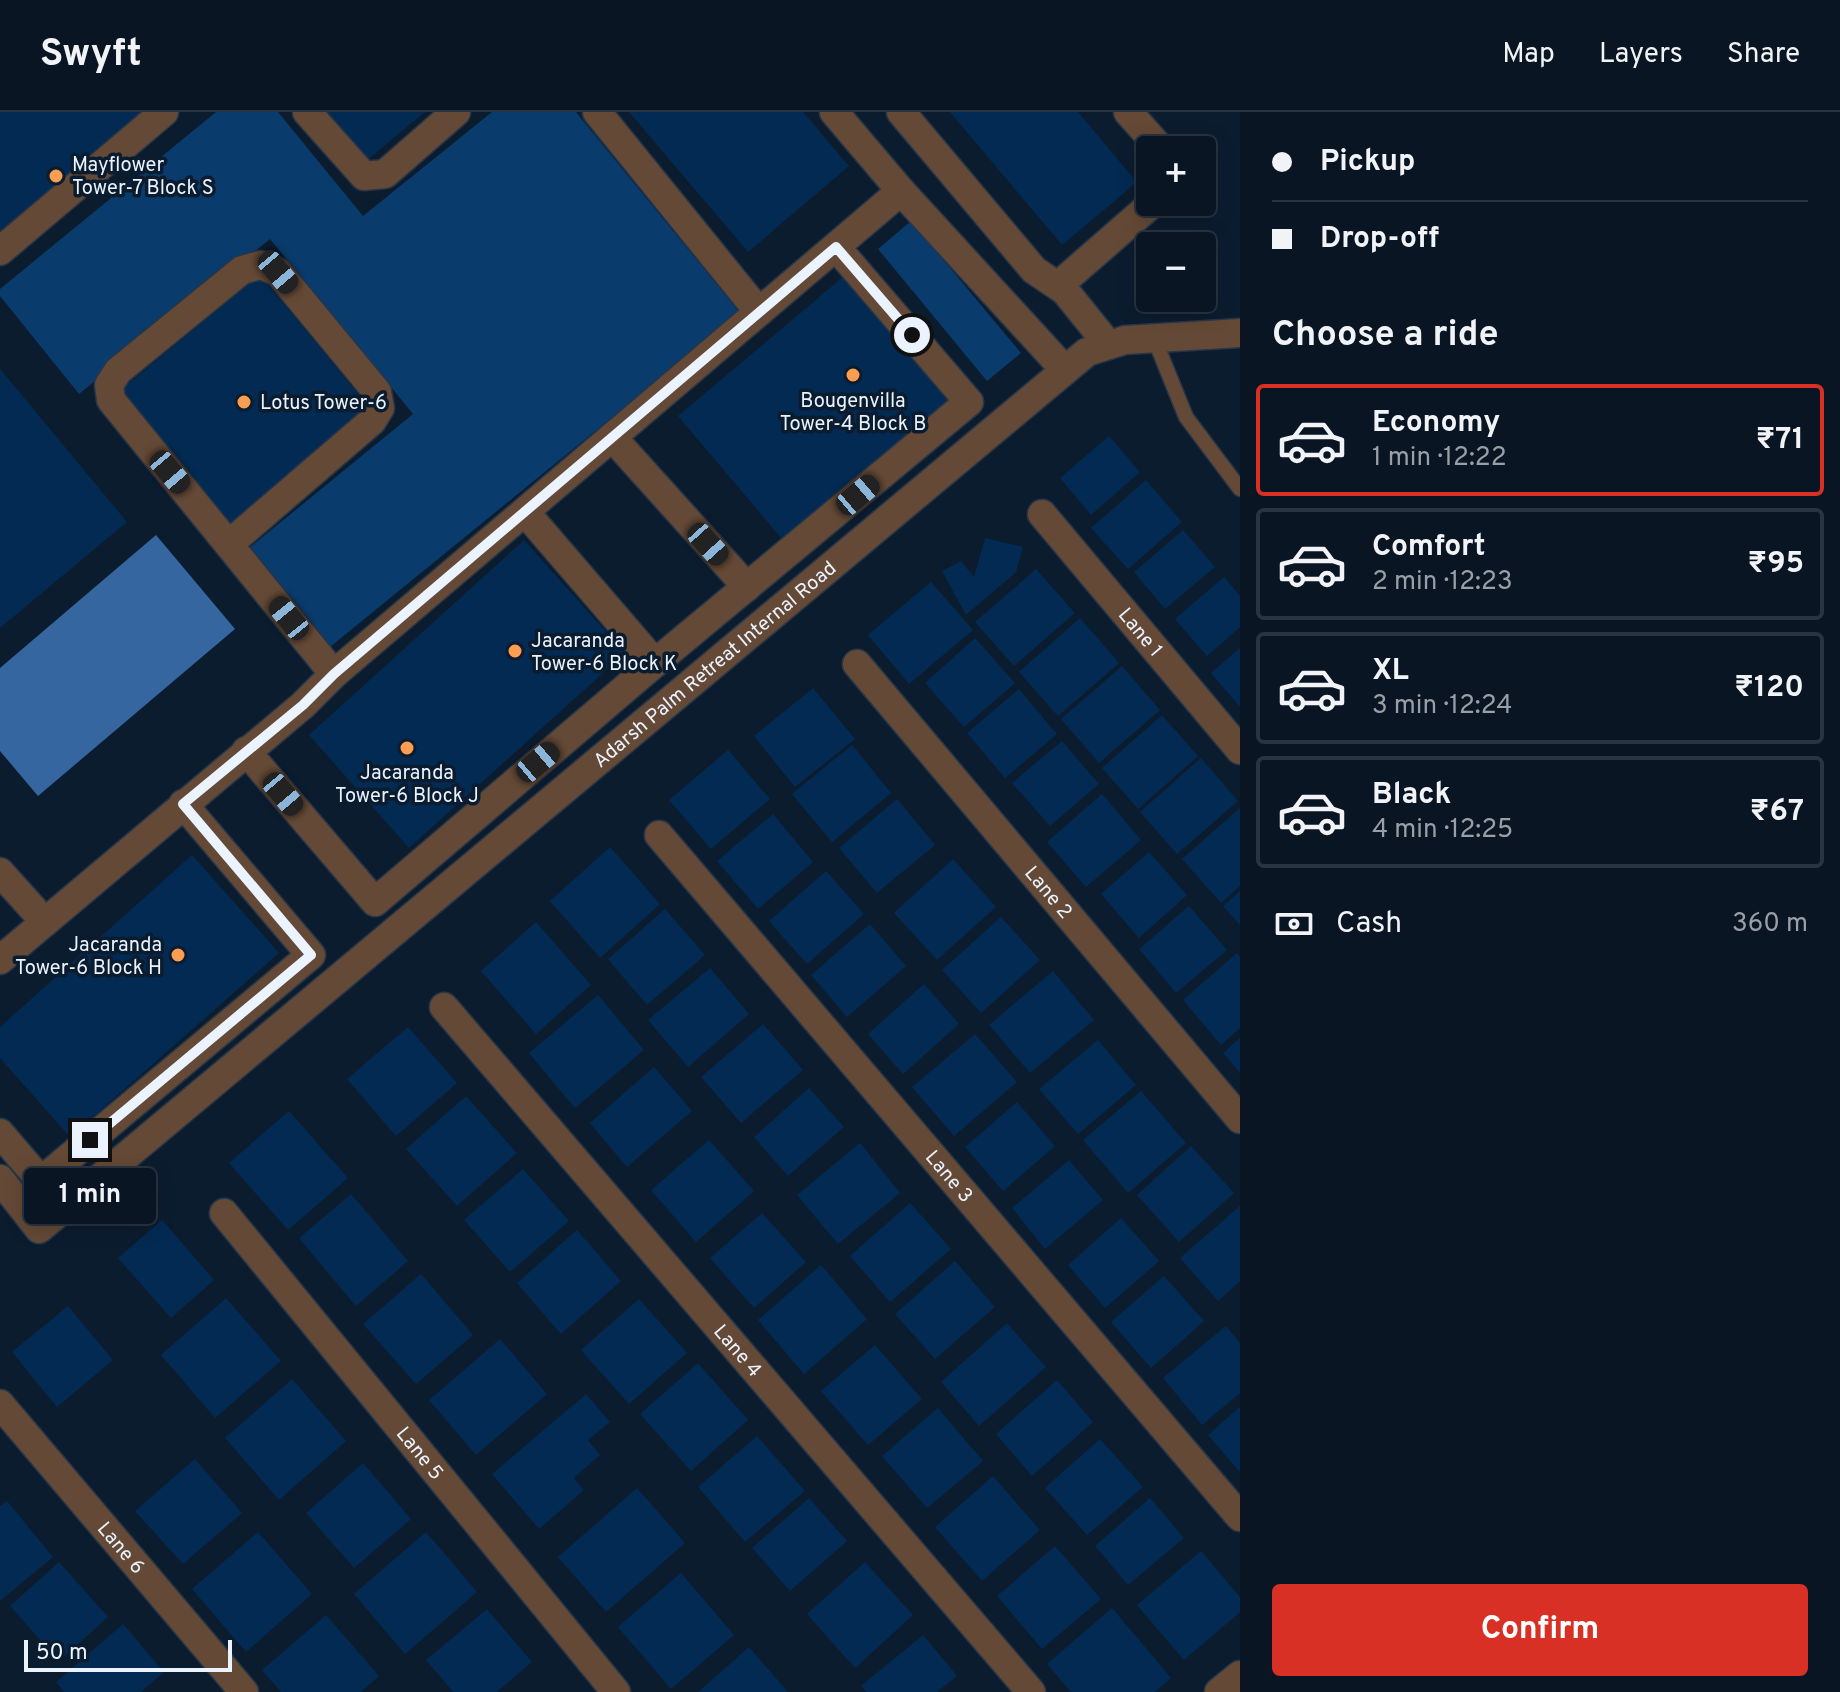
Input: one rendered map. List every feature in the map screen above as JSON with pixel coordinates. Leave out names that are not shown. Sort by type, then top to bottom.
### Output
[{"type":"street","points":[[0,251],[164,112]]},
{"type":"street","points":[[307,112],[364,176],[375,177],[385,174],[456,112]]},
{"type":"street","points":[[597,112],[759,312]]},
{"type":"street","points":[[834,112],[901,191],[1065,370]]},
{"type":"street","points":[[901,112],[1034,270],[1065,291],[1107,343]]},
{"type":"street","points":[[1128,112],[1149,136]]},
{"type":"street","points":[[0,960],[303,705],[334,674],[901,191]]},
{"type":"street","points":[[1065,291],[1064,284],[1068,277],[1138,216]]},
{"type":"street","points":[[246,751],[375,902],[655,663],[969,402],[836,247]]},
{"type":"street","points":[[229,544],[372,421],[380,408],[377,392],[278,272],[261,265],[242,270],[118,371],[109,385],[111,400],[334,674]]},
{"type":"street","name":"Adarsh Palm Retreat Internal Road","points":[[0,1179],[39,1229],[1087,352],[1107,343],[1240,333]]},
{"type":"street","points":[[612,437],[747,587]]},
{"type":"street","points":[[525,512],[655,663]]},
{"type":"street","name":"Lane 1","points":[[1042,514],[1240,750]]},
{"type":"street","name":"Lane 2","points":[[857,664],[1240,1119]]},
{"type":"street","points":[[0,1133],[41,1181],[311,955],[183,804]]},
{"type":"street","name":"Lane 3","points":[[659,835],[1240,1517]]},
{"type":"street","points":[[0,872],[45,922]]},
{"type":"street","name":"Lane 4","points":[[444,1007],[1031,1692]]},
{"type":"street","name":"Lane 5","points":[[224,1213],[616,1692]]},
{"type":"street","name":"Lane 6","points":[[0,1404],[244,1692]]},
{"type":"street","points":[[1219,1692],[1240,1675]]},
{"type":"lane","points":[[1154,338],[1186,417],[1240,489]]},
{"type":"shaded area","points":[[216,112],[278,112],[363,216],[492,112],[576,112],[740,313],[330,647],[249,548],[413,414],[270,239],[79,394],[0,296],[0,289]]},
{"type":"shaded area","points":[[911,221],[1021,353],[987,381],[878,249]]},
{"type":"shaded area","points":[[156,535],[235,629],[38,796],[0,751],[0,668]]},
{"type":"building","name":"Mayflower Tower-7 Block S","points":[[0,112],[156,112],[0,250]]},
{"type":"building","points":[[326,112],[425,112],[366,161]]},
{"type":"building","points":[[629,112],[803,112],[849,166],[748,252]]},
{"type":"building","points":[[950,112],[1078,112],[1136,181],[1062,245]]},
{"type":"building","points":[[849,272],[953,397],[782,539],[678,416]]},
{"type":"building","name":"Lotus Tower-6","points":[[260,275],[372,411],[228,529],[117,393]]},
{"type":"building","points":[[0,369],[127,522],[0,628]]},
{"type":"building","points":[[1109,436],[1140,472],[1091,515],[1060,478]]},
{"type":"building","points":[[1146,480],[1182,522],[1128,569],[1091,528]]},
{"type":"building","points":[[1183,530],[1215,567],[1165,609],[1134,572]]},
{"type":"building","points":[[985,538],[1023,547],[1016,572],[966,615],[942,571],[961,561],[974,577]]},
{"type":"building","points":[[524,540],[625,653],[409,848],[309,735]]},
{"type":"building","points":[[1036,569],[1075,613],[1014,666],[975,622]]},
{"type":"building","points":[[1224,577],[1240,596],[1240,627],[1207,656],[1175,619]]},
{"type":"building","points":[[931,582],[973,630],[909,684],[868,635]]},
{"type":"building","points":[[1080,618],[1119,663],[1058,716],[1019,672]]},
{"type":"building","points":[[975,638],[1015,683],[964,727],[925,683]]},
{"type":"building","points":[[1240,648],[1240,707],[1211,673]]},
{"type":"building","points":[[1122,666],[1160,710],[1099,763],[1061,719]]},
{"type":"building","points":[[813,688],[855,739],[795,787],[754,736]]},
{"type":"building","points":[[1019,689],[1057,734],[1005,778],[967,733]]},
{"type":"building","points":[[1162,715],[1198,756],[1138,809],[1102,768]]},
{"type":"building","points":[[1062,741],[1099,784],[1050,826],[1012,783]]},
{"type":"building","points":[[852,745],[891,793],[832,842],[792,794]]},
{"type":"building","points":[[728,750],[770,799],[711,849],[669,800]]},
{"type":"building","points":[[1201,758],[1238,801],[1177,854],[1140,812]]},
{"type":"building","points":[[1102,794],[1141,840],[1086,887],[1047,842]]},
{"type":"building","points":[[897,799],[935,845],[877,893],[839,848]]},
{"type":"building","points":[[1240,808],[1240,886],[1221,903],[1182,859]]},
{"type":"building","points":[[773,814],[813,862],[758,909],[717,861]]},
{"type":"building","points":[[610,847],[660,904],[600,958],[550,901]]},
{"type":"building","points":[[1149,852],[1187,895],[1139,938],[1101,894]]},
{"type":"building","points":[[192,855],[279,953],[70,1137],[0,1058],[0,1027]]},
{"type":"building","points":[[953,859],[996,907],[937,960],[894,913]]},
{"type":"building","points":[[826,871],[864,914],[807,964],[769,921]]},
{"type":"building","points":[[1240,891],[1240,925],[1223,906]]},
{"type":"building","points":[[1189,906],[1227,950],[1176,993],[1139,949]]},
{"type":"building","points":[[665,909],[705,955],[647,1005],[608,959]]},
{"type":"building","points":[[1001,917],[1040,960],[981,1013],[942,970]]},
{"type":"building","points":[[536,922],[591,985],[536,1034],[481,971]]},
{"type":"building","points":[[870,924],[906,966],[847,1017],[811,975]]},
{"type":"building","points":[[1237,953],[1240,957],[1240,1028],[1221,1045],[1183,1000]]},
{"type":"building","points":[[710,968],[749,1014],[688,1067],[648,1020]]},
{"type":"building","points":[[1053,971],[1094,1020],[1030,1073],[989,1025]]},
{"type":"building","points":[[924,984],[959,1024],[903,1074],[868,1034]]},
{"type":"building","points":[[598,995],[644,1050],[575,1108],[529,1053]]},
{"type":"building","points":[[763,1024],[803,1070],[741,1123],[701,1077]]},
{"type":"building","points":[[408,1027],[457,1083],[396,1136],[347,1079]]},
{"type":"building","points":[[975,1034],[1017,1082],[954,1136],[912,1087]]},
{"type":"building","points":[[1240,1038],[1240,1073],[1223,1053]]},
{"type":"building","points":[[1098,1040],[1136,1085],[1078,1134],[1039,1089]]},
{"type":"building","points":[[654,1067],[692,1111],[627,1167],[590,1123]]},
{"type":"building","points":[[809,1088],[844,1127],[788,1176],[754,1137]]},
{"type":"building","points":[[1141,1091],[1186,1143],[1128,1193],[1083,1140]]},
{"type":"building","points":[[466,1096],[517,1153],[457,1206],[406,1149]]},
{"type":"building","points":[[1017,1102],[1055,1146],[1003,1191],[965,1147]]},
{"type":"building","points":[[289,1111],[348,1178],[288,1230],[229,1163]]},
{"type":"building","points":[[709,1140],[754,1191],[696,1242],[651,1190]]},
{"type":"building","points":[[860,1143],[900,1193],[838,1244],[797,1195]]},
{"type":"building","points":[[1191,1146],[1234,1193],[1179,1242],[1137,1195]]},
{"type":"building","points":[[1069,1160],[1103,1200],[1045,1249],[1012,1208]]},
{"type":"building","points":[[523,1169],[569,1221],[510,1272],[464,1220]]},
{"type":"building","points":[[351,1194],[408,1261],[356,1306],[299,1238]]},
{"type":"building","points":[[910,1203],[951,1249],[890,1302],[850,1256]]},
{"type":"building","points":[[1240,1206],[1240,1281],[1218,1301],[1180,1258]]},
{"type":"building","points":[[762,1213],[806,1262],[754,1308],[710,1258]]},
{"type":"building","points":[[1121,1218],[1159,1261],[1105,1308],[1068,1265]]},
{"type":"building","points":[[162,1220],[214,1280],[171,1318],[118,1258]]},
{"type":"building","points":[[577,1230],[621,1281],[561,1334],[517,1283]]},
{"type":"building","points":[[955,1261],[995,1307],[935,1359],[895,1314]]},
{"type":"building","points":[[821,1265],[867,1319],[804,1374],[758,1320]]},
{"type":"building","points":[[421,1274],[473,1335],[416,1384],[363,1324]]},
{"type":"building","points":[[1164,1276],[1204,1321],[1151,1368],[1111,1322]]},
{"type":"building","points":[[226,1298],[281,1361],[215,1418],[161,1355]]},
{"type":"building","points":[[639,1299],[687,1353],[629,1404],[581,1350]]},
{"type":"building","points":[[68,1306],[113,1360],[57,1407],[12,1352]]},
{"type":"building","points":[[1007,1323],[1046,1367],[979,1426],[941,1382]]},
{"type":"building","points":[[1226,1326],[1240,1343],[1240,1393],[1202,1425],[1163,1378]]},
{"type":"building","points":[[500,1339],[547,1394],[476,1455],[429,1400]]},
{"type":"building","points":[[875,1345],[922,1399],[868,1445],[821,1391]]},
{"type":"building","points":[[698,1363],[748,1420],[691,1471],[640,1414]]},
{"type":"building","points":[[292,1379],[346,1441],[279,1500],[225,1438]]},
{"type":"building","points":[[1057,1380],[1093,1422],[1032,1476],[996,1434]]},
{"type":"building","points":[[586,1394],[610,1422],[588,1440],[600,1455],[574,1478],[584,1490],[539,1529],[492,1474]]},
{"type":"building","points":[[1240,1407],[1240,1472],[1208,1435]]},
{"type":"building","points":[[938,1408],[983,1461],[927,1508],[882,1456]]},
{"type":"building","points":[[757,1436],[805,1491],[745,1542],[698,1487]]},
{"type":"building","points":[[1100,1439],[1143,1487],[1087,1535],[1045,1488]]},
{"type":"building","points":[[195,1459],[242,1513],[183,1564],[135,1511]]},
{"type":"building","points":[[363,1463],[411,1519],[354,1568],[306,1513]]},
{"type":"building","points":[[993,1476],[1040,1530],[982,1581],[935,1527]]},
{"type":"building","points":[[637,1488],[685,1543],[606,1612],[558,1557]]},
{"type":"building","points":[[809,1498],[847,1541],[790,1591],[752,1548]]},
{"type":"building","points":[[1150,1498],[1184,1538],[1128,1585],[1095,1546]]},
{"type":"building","points":[[7,1501],[53,1557],[0,1601],[0,1506]]},
{"type":"building","points":[[258,1532],[312,1594],[246,1652],[192,1589]]},
{"type":"building","points":[[426,1532],[477,1592],[405,1654],[354,1594]]},
{"type":"building","points":[[1055,1546],[1101,1599],[1042,1649],[997,1596]]},
{"type":"building","points":[[1201,1551],[1240,1597],[1240,1612],[1184,1660],[1137,1605]]},
{"type":"building","points":[[59,1562],[108,1617],[59,1661],[10,1606]]},
{"type":"building","points":[[865,1562],[913,1615],[855,1668],[807,1614]]},
{"type":"building","points":[[681,1573],[734,1635],[671,1689],[618,1627]]},
{"type":"building","points":[[1112,1608],[1171,1678],[1155,1692],[1071,1692],[1047,1664]]},
{"type":"building","points":[[487,1609],[532,1662],[497,1692],[453,1692],[426,1660]]},
{"type":"building","points":[[326,1615],[379,1676],[361,1692],[281,1692],[262,1670]]},
{"type":"building","points":[[123,1624],[164,1672],[141,1692],[64,1692],[56,1682]]},
{"type":"building","points":[[923,1635],[957,1676],[937,1692],[866,1692],[861,1686]]},
{"type":"building","points":[[749,1647],[788,1692],[698,1692]]},
{"type":"place","name":"Mayflower Tower-7 Block S","points":[[56,176]]},
{"type":"place","name":"Bougenvilla Tower-4 Block B","points":[[853,375]]},
{"type":"place","name":"Lotus Tower-6","points":[[244,402]]},
{"type":"place","name":"Jacaranda Tower-6 Block K","points":[[515,651]]},
{"type":"place","name":"Jacaranda Tower-6 Block J","points":[[407,748]]},
{"type":"place","name":"Jacaranda Tower-6 Block H","points":[[178,955]]},
{"type":"route","points":[[90,1140],[311,955],[183,804],[303,705],[334,674],[836,247],[912,335]]}]
